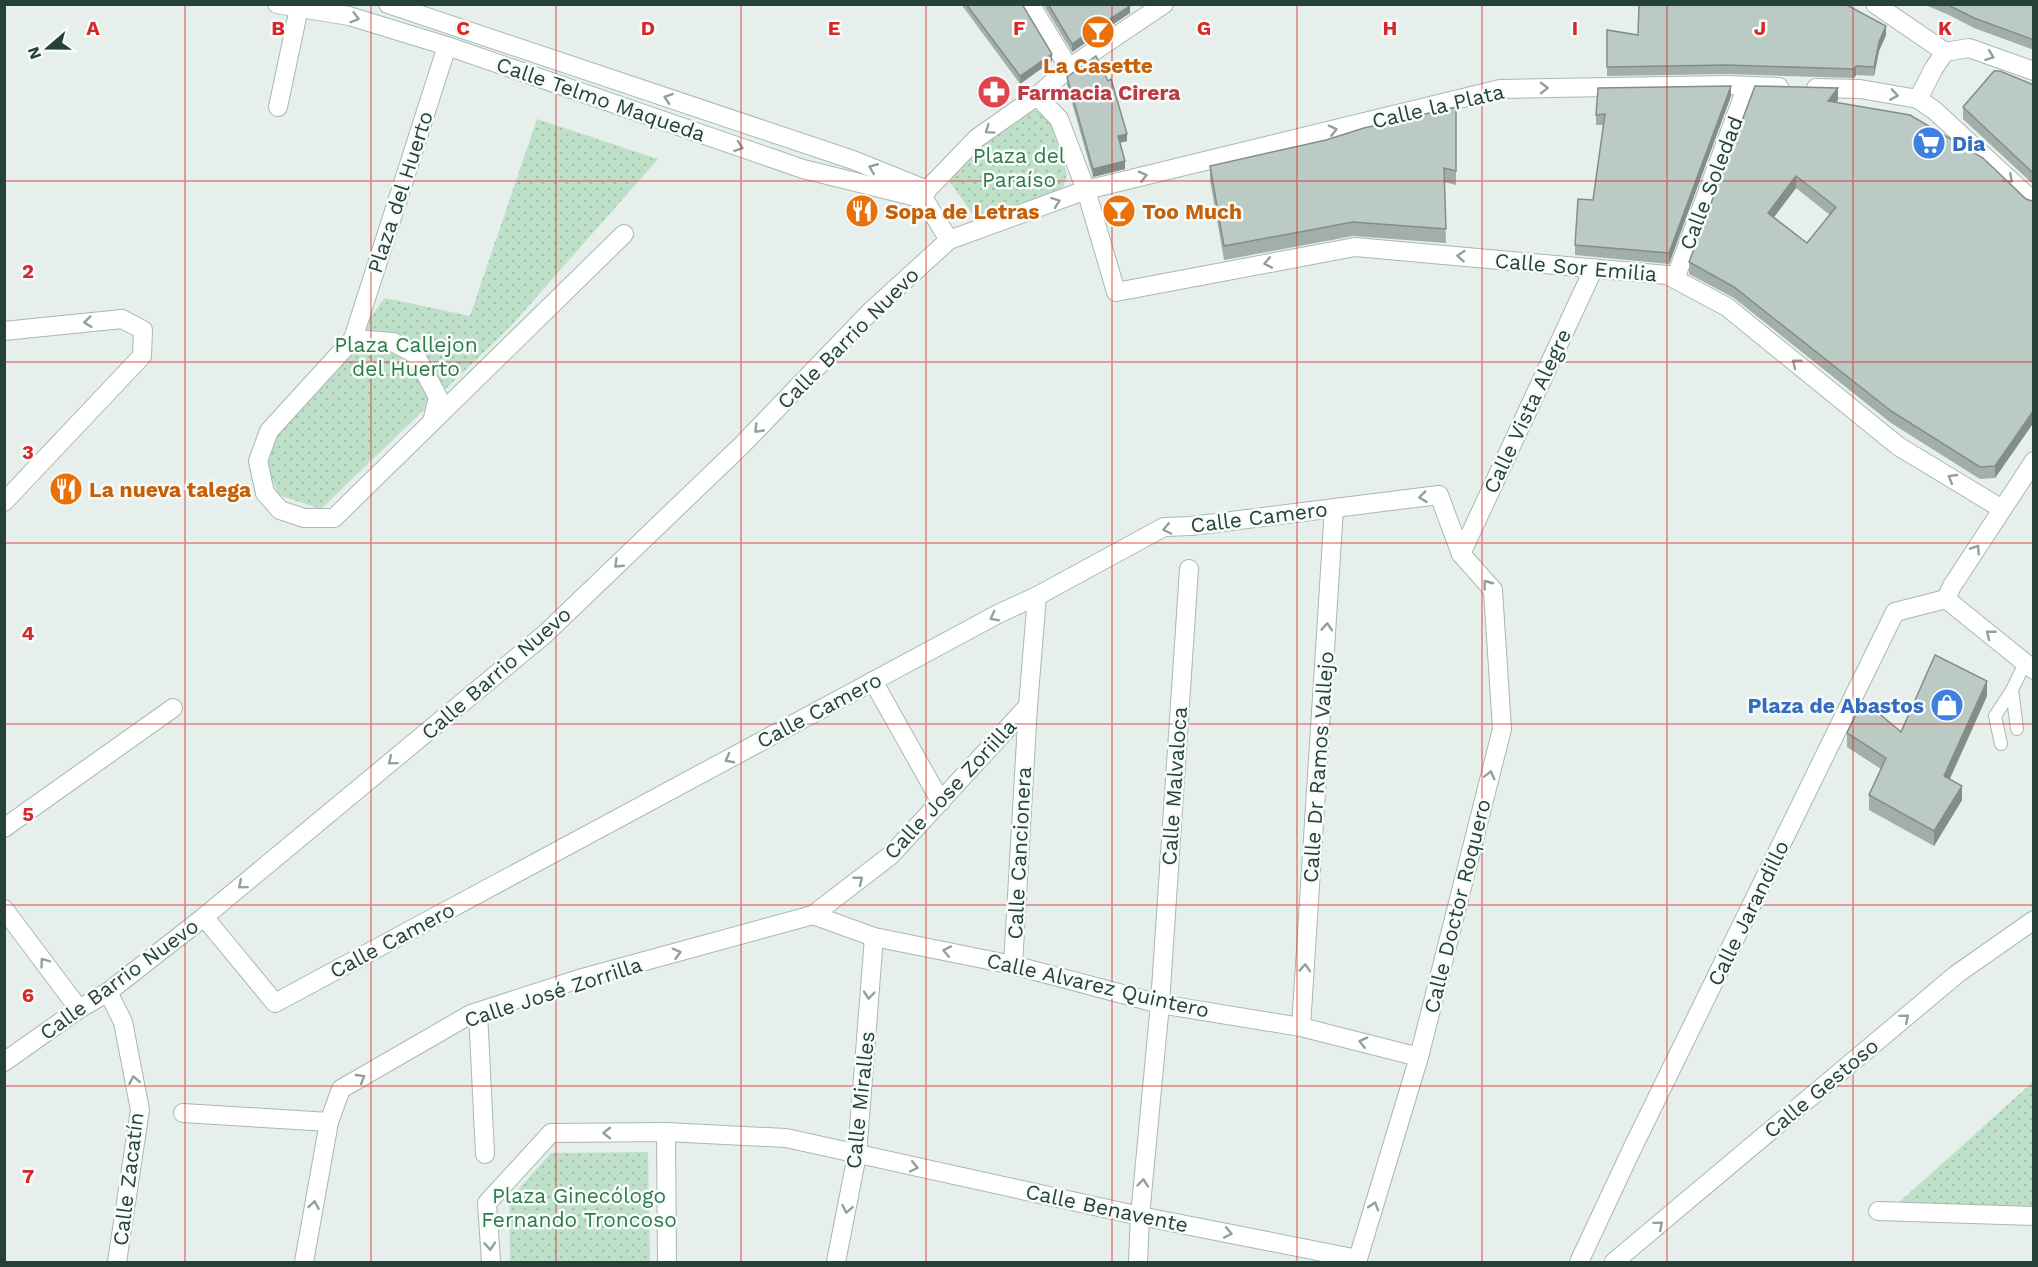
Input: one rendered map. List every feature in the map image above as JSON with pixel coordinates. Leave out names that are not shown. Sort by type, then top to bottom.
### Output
[{"type":"street","name":"Calle Telmo Maqueda","points":[[277,4],[349,16],[447,46],[803,169],[925,194]]},
{"type":"street","name":"Calle Telmo Maqueda","points":[[388,4],[853,160],[925,194]]},
{"type":"street","points":[[1030,4],[1069,68]]},
{"type":"street","points":[[1036,96],[1059,119],[1086,190],[950,240],[925,194],[977,138],[1036,96],[1069,68],[1164,4]]},
{"type":"street","points":[[1875,4],[1945,52],[1969,48],[2034,71]]},
{"type":"street","points":[[278,107],[299,8]]},
{"type":"street","name":"Plaza del Huerto","points":[[447,46],[352,339],[268,431],[258,461],[265,493],[279,510],[304,518],[334,518],[624,234]]},
{"type":"street","points":[[1945,52],[1918,99],[1934,110],[2034,202]]},
{"type":"street","name":"Calle la Plata","points":[[1086,190],[1500,89],[1747,86],[1870,91],[1918,99]]},
{"type":"street","name":"Calle Soledad","points":[[1675,279],[1747,86]]},
{"type":"street","name":"Calle Sor Emilia","points":[[1086,190],[1116,292],[1355,247],[1667,275],[1727,307],[1898,446],[2002,509]]},
{"type":"street","name":"Calle Barrio Nuevo","points":[[4,1062],[79,1009],[108,992],[204,917],[545,634],[742,445],[870,312],[950,240]]},
{"type":"street","name":"Calle Vista Alegre","points":[[1461,554],[1594,268]]},
{"type":"street","points":[[4,331],[122,319],[143,330],[142,356],[4,502]]},
{"type":"street","points":[[352,339],[393,342],[415,354],[438,397],[432,422]]},
{"type":"street","points":[[2029,666],[1946,599],[1952,586],[2034,461]]},
{"type":"street","name":"Calle Camero","points":[[204,917],[275,1003],[1164,527],[1191,526],[1439,495],[1461,554]]},
{"type":"street","name":"Calle Dr Ramos Vallejo","points":[[1301,1026],[1334,508]]},
{"type":"street","name":"Calle Doctor Roquero","points":[[1358,1261],[1419,1057],[1502,729],[1493,590],[1461,554]]},
{"type":"street","name":"Calle Malvaloca","points":[[1138,1263],[1140,1216],[1160,1004],[1189,568]]},
{"type":"street","name":"Calle Cancionera","points":[[1013,965],[1028,706],[1037,596]]},
{"type":"street","name":"Calle Jarandillo","points":[[1580,1263],[1632,1149],[1895,612],[1946,599]]},
{"type":"street","points":[[873,681],[941,802]]},
{"type":"street","name":"Calle Jose Zoriilla","points":[[813,915],[891,855],[1028,706]]},
{"type":"street","points":[[4,828],[172,708]]},
{"type":"street","points":[[4,909],[79,1009]]},
{"type":"street","name":"Calle Alvarez Quintero","points":[[813,915],[874,937],[1013,965],[1160,1004],[1301,1026],[1419,1057]]},
{"type":"street","name":"Calle José Zorrilla","points":[[304,1263],[328,1122],[341,1089],[478,1012],[579,979],[813,915]]},
{"type":"street","name":"Calle Gestoso","points":[[1614,1263],[1957,974],[2034,921]]},
{"type":"street","name":"Calle Miralles","points":[[836,1263],[857,1155],[874,937]]},
{"type":"street","name":"Calle Zacatín","points":[[108,992],[123,1022],[140,1110],[117,1263]]},
{"type":"street","points":[[478,1012],[486,1154]]},
{"type":"street","points":[[183,1113],[328,1122]]},
{"type":"street","name":"Calle Benavente","points":[[491,1263],[487,1203],[551,1132],[666,1132],[786,1138],[1140,1216],[1358,1261]]},
{"type":"street","points":[[666,1132],[667,1263]]},
{"type":"street","points":[[1878,1211],[2034,1216]]},
{"type":"lane","points":[[2001,744],[1995,716],[2029,666]]},
{"type":"lane","points":[[2012,690],[2017,729]]},
{"type":"green space","name":"Plaza del Paraíso","points":[[1038,111],[1049,117],[1067,174],[1063,188],[1053,198],[988,221],[975,218],[950,182],[956,165],[1023,112]]},
{"type":"green space","name":"Plaza Callejon del Huerto","points":[[537,119],[658,159],[510,327],[321,509],[278,495],[262,450],[319,383],[385,298],[470,316]]},
{"type":"green space","points":[[2033,1082],[2033,1210],[1895,1206]]},
{"type":"green space","name":"Plaza Ginecólogo Fernando Troncoso","points":[[648,1152],[650,1262],[510,1262],[509,1200],[551,1153]]},
{"type":"building","points":[[966,4],[1022,4],[1052,54],[1020,76]]},
{"type":"building","points":[[1048,4],[1129,4],[1130,6],[1072,44]]},
{"type":"building","points":[[1639,4],[1845,4],[1886,26],[1879,42],[1874,67],[1856,66],[1854,69],[1726,65],[1607,67],[1607,30],[1638,35]]},
{"type":"building","points":[[1946,4],[2034,4],[2034,40],[1974,18]]},
{"type":"building","points":[[1096,56],[1108,81],[1111,79],[1127,134],[1118,136],[1125,161],[1093,169],[1067,77]]},
{"type":"building","points":[[1994,71],[2000,71],[2034,85],[2034,174],[1963,107]]},
{"type":"building","points":[[1731,86],[1669,253],[1575,245],[1578,199],[1593,200],[1605,114],[1596,115],[1598,88]]},
{"type":"building","points":[[1755,86],[1838,88],[1828,101],[1910,115],[1983,158],[2026,199],[2034,201],[2034,410],[1995,466],[1980,467],[1891,411],[1734,287],[1689,262]],"holes":[[[1796,176],[1836,207],[1807,243],[1768,213]]]},
{"type":"building","points":[[1456,107],[1456,171],[1444,168],[1446,229],[1353,222],[1224,246],[1210,166]]},
{"type":"building","points":[[1935,655],[1987,681],[1944,776],[1962,786],[1934,831],[1869,795],[1886,758],[1847,733],[1863,700],[1901,732]]},
{"type":"place","name":"La Casette","points":[[1098,32]]},
{"type":"place","name":"Farmacia Cirera","points":[[994,92]]},
{"type":"place","name":"Dia","points":[[1929,143]]},
{"type":"place","name":"Sopa de Letras","points":[[862,211]]},
{"type":"place","name":"Too Much","points":[[1119,211]]},
{"type":"place","name":"La nueva talega","points":[[66,489]]},
{"type":"place","name":"Plaza de Abastos","points":[[1947,705]]}]
